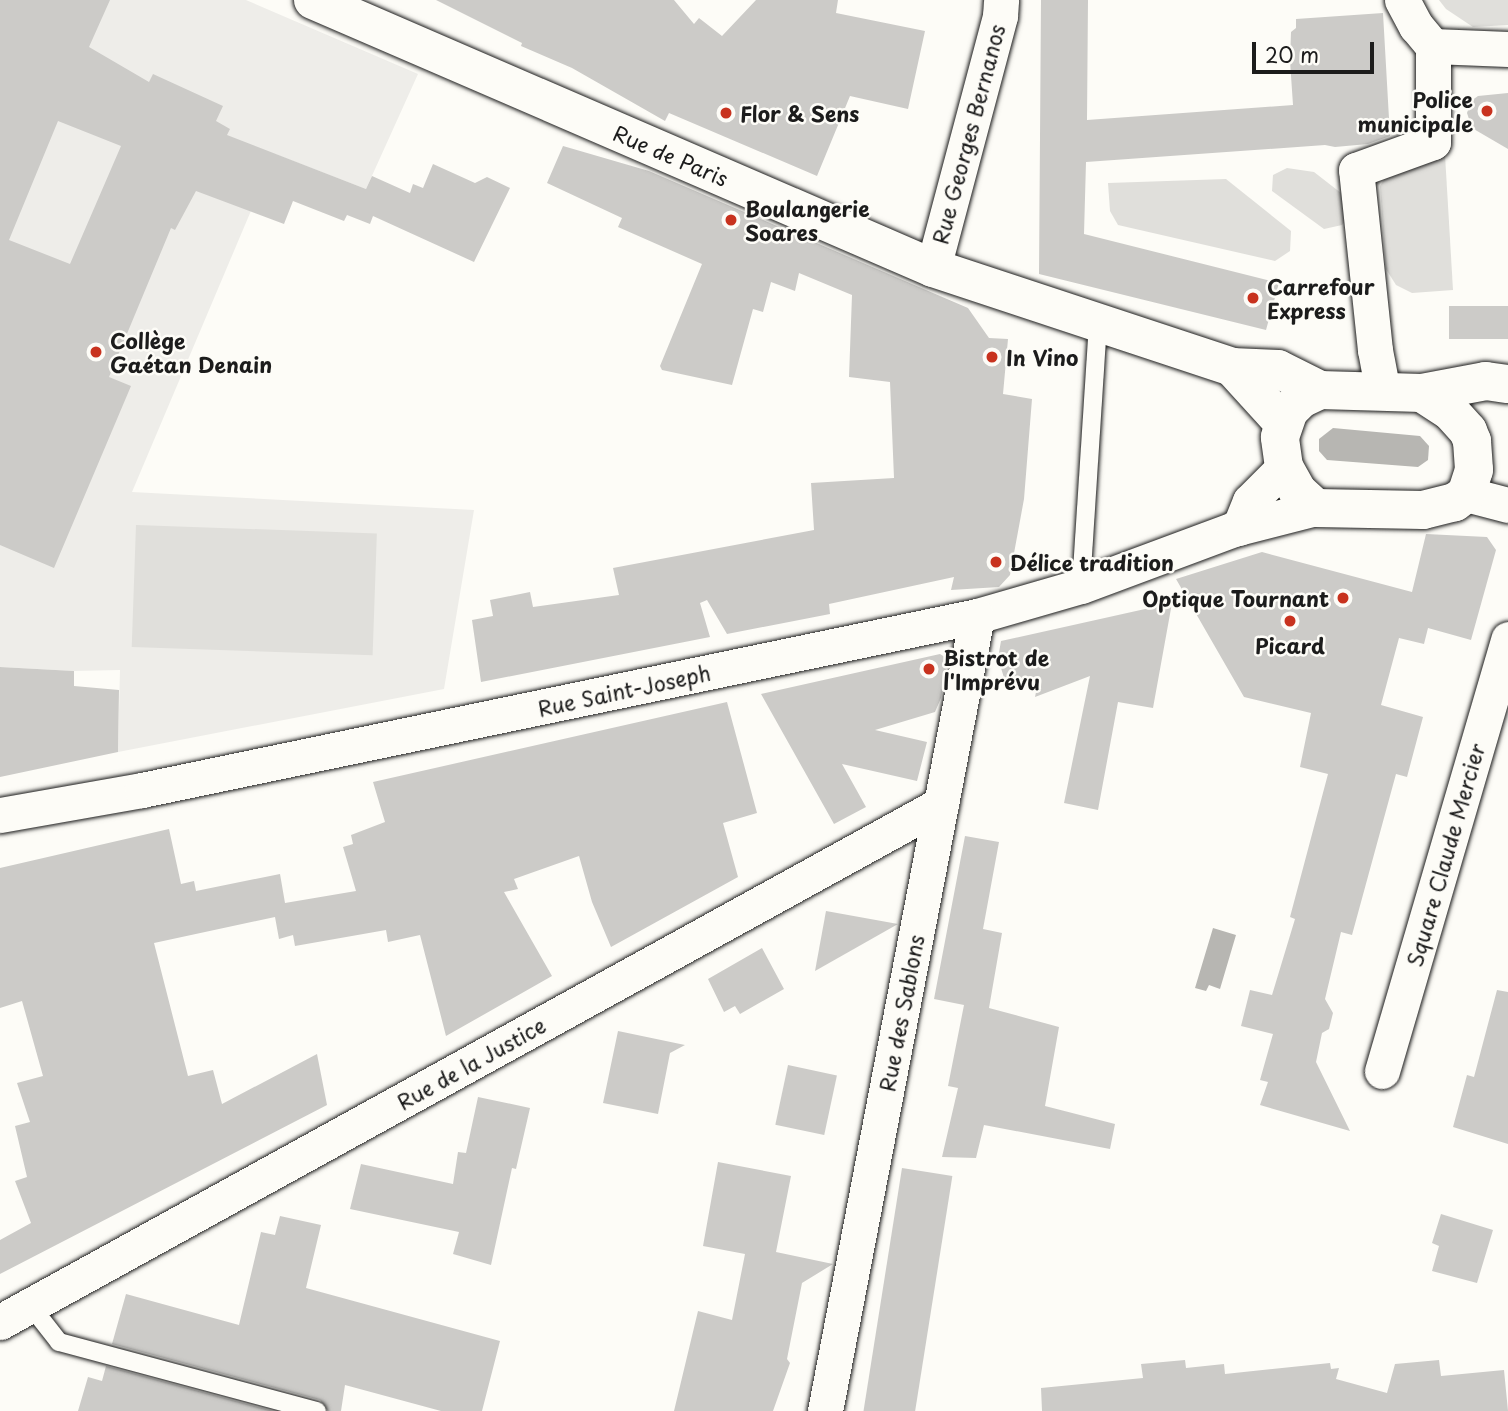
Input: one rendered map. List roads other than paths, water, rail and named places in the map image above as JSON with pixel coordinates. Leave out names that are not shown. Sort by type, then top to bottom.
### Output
[{"type":"street","name":"Rue de Paris","points":[[313,0],[933,268],[1232,366],[1278,369],[1320,390]]},
{"type":"street","name":"Rue Georges Bernanos","points":[[933,268],[1000,16],[1001,0]]},
{"type":"street","points":[[1383,391],[1375,350],[1356,170],[1433,142],[1433,46],[1416,26],[1402,0]]},
{"type":"street","points":[[1433,46],[1508,49]]},
{"type":"street","points":[[1232,366],[1284,424]]},
{"type":"street","points":[[1422,393],[1450,411],[1468,431],[1474,470],[1466,494],[1455,502],[1423,510],[1316,508],[1298,492],[1284,467],[1280,437],[1289,411],[1301,399],[1320,390],[1422,393],[1486,381],[1508,384]]},
{"type":"street","points":[[1468,431],[1508,396]]},
{"type":"street","points":[[1239,527],[1250,500],[1284,467]]},
{"type":"street","points":[[1466,494],[1508,505]]},
{"type":"street","name":"Rue Saint-Joseph","points":[[0,816],[142,790],[977,616],[1081,586],[1239,527],[1316,508]]},
{"type":"street","name":"Rue des Sablons","points":[[825,1411],[977,616]]},
{"type":"street","name":"Square Claude Mercier","points":[[1382,1071],[1508,639]]},
{"type":"street","name":"Rue de la Justice","points":[[0,1322],[941,804]]},
{"type":"lane","points":[[1081,586],[1098,324]]},
{"type":"lane","points":[[30,1305],[59,1342],[317,1411]]},
{"type":"place","name":"Police municipale","points":[[1487,111]]},
{"type":"place","name":"Flor & Sens","points":[[726,113]]},
{"type":"place","name":"Boulangerie Soares","points":[[731,220]]},
{"type":"place","name":"Carrefour Express","points":[[1253,298]]},
{"type":"place","name":"Collège Gaétan Denain","points":[[96,352]]},
{"type":"place","name":"In Vino","points":[[992,357]]},
{"type":"place","name":"Délice tradition","points":[[996,562]]},
{"type":"place","name":"Optique Tournant","points":[[1343,598]]},
{"type":"place","name":"Picard","points":[[1290,621]]},
{"type":"place","name":"Bistrot de l'Imprévu","points":[[929,669]]}]
